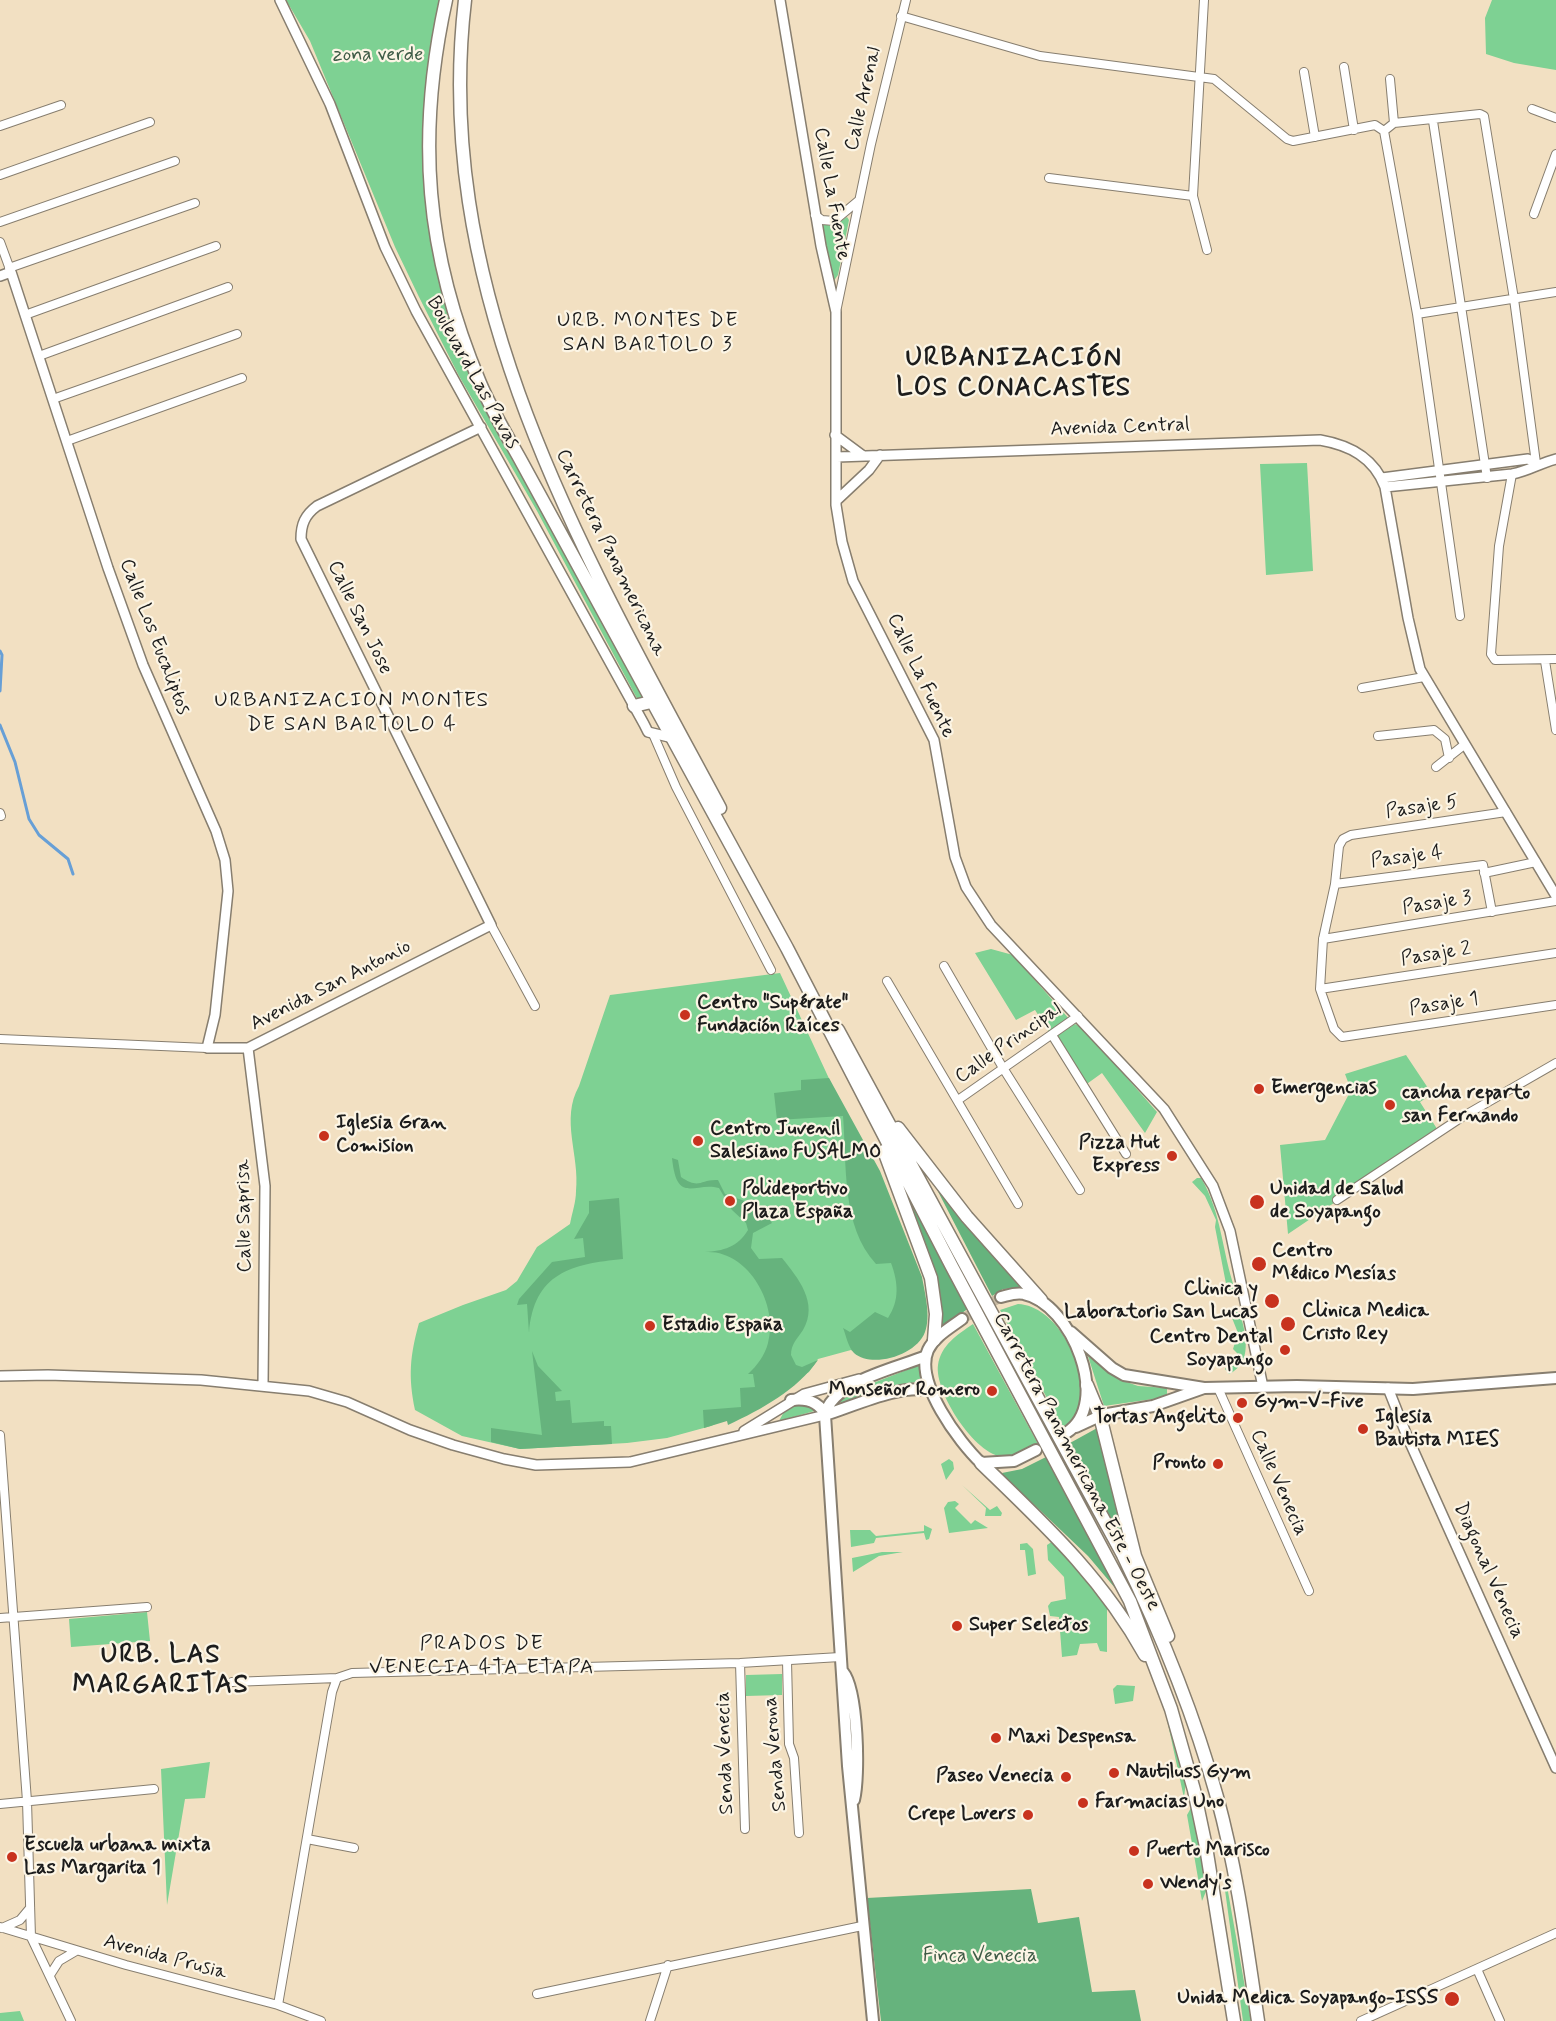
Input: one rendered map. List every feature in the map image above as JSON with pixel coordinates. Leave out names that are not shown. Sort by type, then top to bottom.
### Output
[{"type":"highway","name":"Carretera Panamericana","points":[[446,0],[433,60],[428,158],[438,244],[456,318],[482,386],[669,737],[732,845],[840,1051]]},
{"type":"highway","name":"Carretera Panamericana","points":[[465,0],[460,49],[459,108],[465,175],[497,325],[524,412],[594,572],[864,1079]]},
{"type":"highway","points":[[634,706],[651,702]]},
{"type":"highway","points":[[840,1051],[886,1156],[931,1278],[936,1314],[934,1340]]},
{"type":"highway","name":"Carretera Panamericana Este - Oeste","points":[[840,1051],[951,1265],[1119,1579],[1171,1709],[1184,1750],[1206,1847],[1236,2021]]},
{"type":"highway","points":[[864,1079],[917,1155],[1041,1300]]},
{"type":"highway","name":"Carretera Panamericana Este - Oeste","points":[[864,1079],[1123,1556],[1176,1676],[1217,1797],[1258,2021]]},
{"type":"highway","points":[[1087,1385],[1100,1416],[1135,1556],[1157,1603],[1189,1689],[1212,1764],[1217,1797]]},
{"type":"highway","points":[[981,1463],[1066,1544],[1104,1590],[1138,1642],[1171,1709]]},
{"type":"main road","points":[[1002,1297],[1017,1293],[1041,1300],[1071,1332],[1112,1368],[1124,1375],[1204,1388],[1388,1389],[1462,1386],[1556,1378]]},
{"type":"main road","points":[[962,1319],[934,1340],[926,1356],[926,1378],[932,1391],[961,1441],[981,1463],[1014,1461],[1036,1450]]},
{"type":"main road","points":[[1071,1332],[1087,1385],[1087,1406],[1070,1431],[1100,1416],[1153,1406],[1204,1388]]},
{"type":"main road","points":[[873,2021],[862,1926],[844,1717],[825,1415],[830,1402],[842,1392],[876,1374],[926,1356]]},
{"type":"main road","points":[[825,1415],[903,1390],[915,1388],[932,1391]]},
{"type":"main road","points":[[791,1400],[806,1400],[818,1405],[825,1415]]},
{"type":"main road","points":[[841,1670],[851,1685],[858,1771],[852,1809]]},
{"type":"main road","points":[[844,1717],[850,1733],[853,1765],[858,1771]]},
{"type":"street","name":"Boulevard Las Pavas","points":[[280,0],[330,104],[385,247],[453,379],[648,732],[653,734]]},
{"type":"street","name":"Calle La Fuente","points":[[780,0],[815,214],[836,312],[837,500],[842,542],[853,581],[934,740],[955,857],[966,887],[991,925],[1164,1110],[1216,1190],[1230,1231],[1263,1387]]},
{"type":"street","name":"Calle Arenal","points":[[836,312],[858,201],[906,0]]},
{"type":"street","points":[[1204,0],[1193,196],[1207,250]]},
{"type":"street","points":[[901,16],[1040,56],[1214,80],[1224,86],[1245,107],[1287,139],[1293,141],[1378,126],[1384,131],[1417,314],[1460,616]]},
{"type":"street","points":[[1344,67],[1354,130]]},
{"type":"street","points":[[1304,72],[1315,137]]},
{"type":"street","points":[[1390,79],[1394,123]]},
{"type":"street","points":[[0,126],[61,105]]},
{"type":"street","points":[[1532,110],[1556,118]]},
{"type":"street","points":[[1384,131],[1394,123],[1433,121],[1480,114],[1484,116],[1514,299],[1536,463],[1529,471],[1487,478],[1441,475]]},
{"type":"street","points":[[1433,121],[1487,478]]},
{"type":"street","points":[[0,175],[150,122]]},
{"type":"street","points":[[1534,214],[1556,154]]},
{"type":"street","points":[[0,222],[175,161]]},
{"type":"street","points":[[1049,178],[1193,196]]},
{"type":"street","points":[[815,214],[822,220],[834,221],[858,201]]},
{"type":"street","points":[[0,276],[10,270],[195,203]]},
{"type":"street","name":"Calle Los Eucaliptos","points":[[0,242],[108,568],[143,665],[216,831],[225,860],[228,891],[215,1015],[207,1048]]},
{"type":"street","points":[[25,315],[216,246]]},
{"type":"street","points":[[39,356],[228,287]]},
{"type":"street","points":[[1417,314],[1556,292]]},
{"type":"street","points":[[53,399],[237,334]]},
{"type":"street","points":[[67,441],[242,378]]},
{"type":"street","name":"Calle San Jose","points":[[481,427],[317,506],[308,513],[303,522],[301,539],[491,926],[535,1006]]},
{"type":"street","points":[[835,435],[862,455]]},
{"type":"street","name":"Avenida Central","points":[[837,457],[1320,440],[1342,444],[1359,453],[1377,469],[1383,482]]},
{"type":"street","points":[[837,500],[869,470],[880,455]]},
{"type":"street","points":[[1556,459],[1536,463],[1527,459],[1441,475],[1383,482],[1408,618],[1424,677],[1556,896]]},
{"type":"street","points":[[1512,474],[1499,546],[1491,654],[1495,660],[1545,661],[1556,659]]},
{"type":"street","points":[[1545,661],[1556,730]]},
{"type":"street","points":[[1362,688],[1424,677]]},
{"type":"street","points":[[1378,736],[1434,729],[1445,739],[1449,758]]},
{"type":"street","points":[[653,734],[669,737]]},
{"type":"street","points":[[653,734],[676,788],[771,970]]},
{"type":"street","points":[[1436,767],[1464,745]]},
{"type":"street","name":"Pasaje 5","points":[[1335,884],[1339,846],[1343,839],[1351,835],[1506,812]]},
{"type":"street","name":"Pasaje 4","points":[[1335,884],[1536,862]]},
{"type":"street","points":[[1483,869],[1491,912]]},
{"type":"street","points":[[1320,989],[1323,939],[1335,884]]},
{"type":"street","name":"Pasaje 3","points":[[1323,939],[1556,901]]},
{"type":"street","name":"Avenida San Antonio","points":[[0,1039],[248,1048],[491,926]]},
{"type":"street","name":"Pasaje 2","points":[[1320,989],[1556,953]]},
{"type":"street","points":[[944,966],[1003,1068],[1080,1190]]},
{"type":"street","points":[[887,981],[1018,1204]]},
{"type":"street","name":"Pasaje 1","points":[[1320,989],[1337,1035],[1342,1037],[1556,1005]]},
{"type":"street","name":"Calle Principal","points":[[958,1100],[1078,1016]]},
{"type":"street","points":[[1052,1035],[1126,1154]]},
{"type":"street","name":"Calle Saprisa","points":[[248,1048],[265,1186],[263,1385]]},
{"type":"street","points":[[1337,1200],[1462,1117],[1556,1063]]},
{"type":"street","points":[[737,1436],[791,1400],[804,1394],[876,1374]]},
{"type":"street","points":[[0,1376],[189,1379],[263,1385],[327,1395],[453,1445],[536,1465],[630,1462],[825,1415]]},
{"type":"street","name":"Calle Venecia","points":[[1218,1388],[1309,1591]]},
{"type":"street","name":"Diagonal Venecia","points":[[1388,1389],[1556,1768]]},
{"type":"street","points":[[0,1435],[27,1802],[32,1937],[71,2021]]},
{"type":"street","points":[[0,1618],[147,1607]]},
{"type":"street","points":[[232,1682],[337,1678],[352,1673],[740,1663],[840,1657]]},
{"type":"street","name":"Senda Verona","points":[[787,1661],[789,1744],[794,1758],[799,1833]]},
{"type":"street","name":"Senda Venecia","points":[[740,1663],[745,1829]]},
{"type":"street","points":[[278,2005],[332,1692],[337,1678]]},
{"type":"street","points":[[0,1804],[154,1789]]},
{"type":"street","points":[[307,1839],[354,1848]]},
{"type":"street","points":[[1,1928],[20,1920],[30,1908]]},
{"type":"street","points":[[537,1994],[862,1926]]},
{"type":"street","name":"Avenida Prusia","points":[[1,1928],[76,1951],[278,2005],[321,2021]]},
{"type":"street","points":[[1361,2021],[1556,1933]]},
{"type":"street","points":[[50,1975],[59,1960],[76,1951]]},
{"type":"street","points":[[650,2021],[668,1965]]},
{"type":"street","points":[[1477,1969],[1500,2021]]},
{"type":"green space","name":"zona verde","points":[[286,0],[446,0],[429,180],[469,355],[651,702],[641,706],[537,511],[459,376],[395,247],[310,41]]},
{"type":"green space","points":[[1492,0],[1556,0],[1556,70],[1514,63],[1486,54],[1485,18]]},
{"type":"green space","points":[[847,217],[849,220],[838,275],[833,282],[821,224],[833,226]]},
{"type":"green space","points":[[1307,463],[1313,571],[1266,575],[1260,464]]},
{"type":"green space","points":[[991,949],[1013,955],[1070,1020],[1050,1033],[1035,1010],[1016,1020],[975,953]]},
{"type":"green space","name":"Polideportivo Plaza España","points":[[780,973],[891,1212],[914,1297],[861,1355],[851,1350],[818,1359],[809,1372],[758,1403],[711,1426],[667,1438],[627,1443],[520,1449],[462,1436],[415,1410],[411,1387],[411,1366],[419,1323],[506,1290],[517,1281],[537,1247],[570,1224],[576,1178],[571,1112],[610,995]]},
{"type":"green space","points":[[1075,1024],[1084,1029],[1157,1112],[1145,1133],[1102,1073],[1084,1086],[1054,1038]]},
{"type":"green space","points":[[1406,1055],[1432,1094],[1420,1102],[1439,1132],[1288,1234],[1280,1145],[1325,1140],[1351,1090],[1345,1074]]},
{"type":"green space","points":[[829,1078],[880,1171],[922,1277],[927,1305],[925,1332],[913,1347],[893,1357],[872,1360],[862,1358],[852,1350],[843,1328],[850,1332],[875,1312],[888,1318],[895,1304],[897,1291],[891,1263],[876,1264],[865,1249],[851,1213],[843,1116],[777,1120],[774,1093],[801,1090],[801,1080]]},
{"type":"green space","points":[[672,1158],[678,1160],[681,1177],[687,1181],[696,1183],[718,1180],[725,1194],[753,1204],[764,1212],[772,1223],[753,1233],[751,1248],[759,1259],[782,1258],[800,1282],[808,1301],[807,1320],[793,1345],[791,1355],[796,1365],[802,1367],[818,1360],[789,1390],[728,1425],[727,1421],[704,1428],[703,1410],[741,1407],[740,1388],[755,1387],[753,1374],[748,1374],[767,1347],[770,1328],[769,1312],[757,1282],[747,1269],[721,1253],[705,1252],[718,1251],[735,1244],[748,1230],[746,1223],[732,1210],[719,1188],[683,1187],[674,1173]]},
{"type":"green space","points":[[899,1173],[969,1308],[941,1328],[939,1289],[934,1269]]},
{"type":"green space","points":[[930,1176],[965,1225],[1023,1288],[1003,1289],[992,1296]]},
{"type":"green space","points":[[1201,1178],[1208,1191],[1218,1219],[1235,1289],[1228,1294],[1215,1227],[1216,1220],[1205,1196],[1192,1182]]},
{"type":"green space","points":[[619,1198],[623,1259],[587,1264],[558,1275],[538,1297],[532,1313],[529,1333],[527,1304],[517,1305],[519,1299],[552,1262],[585,1257],[583,1238],[574,1239],[589,1213],[589,1201]]},
{"type":"green space","points":[[1018,1304],[1032,1307],[1044,1314],[1055,1324],[1072,1350],[1081,1379],[1083,1398],[1077,1413],[1064,1430],[1000,1310]]},
{"type":"green space","points":[[1233,1309],[1240,1313],[1246,1347],[1242,1363],[1229,1374],[1225,1369],[1238,1354],[1233,1349],[1238,1333],[1230,1313]]},
{"type":"green space","points":[[973,1324],[1038,1444],[1022,1453],[1004,1457],[993,1454],[981,1446],[959,1420],[943,1390],[938,1376],[938,1365],[942,1352],[951,1341]]},
{"type":"green space","points":[[532,1351],[538,1366],[562,1391],[555,1392],[556,1401],[570,1400],[572,1423],[604,1421],[604,1426],[611,1426],[612,1444],[520,1449],[491,1442],[491,1428],[542,1435]]},
{"type":"green space","points":[[1087,1353],[1121,1380],[1138,1386],[1167,1388],[1167,1397],[1104,1406]]},
{"type":"green space","points":[[922,1364],[926,1382],[915,1382],[842,1404],[840,1401],[850,1392]]},
{"type":"green space","points":[[801,1402],[818,1410],[779,1421],[786,1408]]},
{"type":"green space","points":[[1099,1427],[1122,1514],[1129,1557],[1070,1443]]},
{"type":"green space","points":[[1046,1457],[1126,1601],[1088,1556],[1002,1473],[1022,1469]]},
{"type":"green space","points":[[949,1459],[953,1462],[954,1469],[946,1480],[941,1464]]},
{"type":"green space","points":[[962,1485],[990,1510],[997,1506],[1002,1513],[1001,1516],[985,1516],[986,1508]]},
{"type":"green space","points":[[955,1501],[959,1504],[955,1508],[971,1524],[975,1520],[988,1528],[949,1533],[944,1508],[948,1502]]},
{"type":"green space","points":[[924,1525],[932,1529],[929,1539],[926,1540],[924,1533],[876,1538],[874,1543],[851,1547],[850,1530],[870,1530],[876,1536],[924,1531]]},
{"type":"green space","points":[[1053,1541],[1107,1600],[1107,1652],[1100,1651],[1097,1643],[1080,1644],[1077,1655],[1062,1657],[1059,1617],[1050,1616],[1048,1606],[1051,1602],[1066,1599],[1064,1577],[1048,1560],[1047,1545]]},
{"type":"green space","points":[[1027,1543],[1033,1549],[1036,1574],[1028,1576],[1025,1550],[1020,1550],[1020,1544]]},
{"type":"green space","points":[[882,1552],[903,1552],[879,1556],[853,1572],[852,1558]]},
{"type":"green space","points":[[147,1612],[150,1641],[71,1647],[69,1619]]},
{"type":"green space","points":[[782,1674],[782,1695],[746,1696],[746,1675]]},
{"type":"green space","points":[[1117,1685],[1135,1686],[1133,1701],[1115,1704],[1113,1689]]},
{"type":"green space","points":[[1166,1715],[1186,1781],[1184,1798]]},
{"type":"green space","points":[[210,1762],[205,1798],[185,1799],[167,1905],[161,1769]]},
{"type":"green space","points":[[1192,1806],[1207,1889],[1202,1901],[1187,1815]]},
{"type":"green space","points":[[1224,1883],[1227,1886],[1251,2021],[1243,2021]]},
{"type":"green space","name":"Finca Venecia","points":[[1031,1889],[1038,1923],[1079,1917],[1092,1992],[1135,1990],[1141,2021],[881,2021],[867,1898]]},
{"type":"green space","points":[[20,2011],[24,2021],[0,2021],[0,2013]]},
{"type":"waterway","points":[[0,651],[2,655],[0,691]]},
{"type":"waterway","points":[[0,725],[15,762],[29,819],[39,835],[68,859],[73,874]]},
{"type":"tunnel","points":[[962,1319],[1001,1297]]},
{"type":"place","name":"Centro \"Supérate\" Fundación Raíces","points":[[685,1015]]},
{"type":"place","name":"Emergencias","points":[[1259,1089]]},
{"type":"place","name":"cancha reparto san Fernando","points":[[1390,1105]]},
{"type":"place","name":"Iglesia Gran Comision","points":[[324,1136]]},
{"type":"place","name":"Centro Juvenil Salesiano FUSALMO","points":[[698,1141]]},
{"type":"place","name":"Pizza Hut Express","points":[[1172,1156]]},
{"type":"place","name":"Polideportivo Plaza España","points":[[730,1201]]},
{"type":"place","name":"Unidad de Salud de Soyapango","points":[[1257,1202]]},
{"type":"place","name":"Centro Médico Mesías","points":[[1259,1264]]},
{"type":"place","name":"Clinica y Laboratorio San Lucas","points":[[1272,1301]]},
{"type":"place","name":"Clinica Medica Cristo Rey","points":[[1288,1324]]},
{"type":"place","name":"Estadio España","points":[[650,1326]]},
{"type":"place","name":"Centro Dental Soyapango","points":[[1285,1350]]},
{"type":"place","name":"Monseñor Romero","points":[[992,1391]]},
{"type":"place","name":"Gym-V-Five","points":[[1242,1403]]},
{"type":"place","name":"Tortas Angelito","points":[[1238,1418]]},
{"type":"place","name":"Iglesia Bautista MIES","points":[[1363,1429]]},
{"type":"place","name":"Pronto","points":[[1218,1464]]},
{"type":"place","name":"Super Selectos","points":[[957,1626]]},
{"type":"place","name":"Maxi Despensa","points":[[996,1738]]},
{"type":"place","name":"Nautiluss Gym","points":[[1114,1773]]},
{"type":"place","name":"Paseo Venecia","points":[[1066,1777]]},
{"type":"place","name":"Farmacias Uno","points":[[1083,1803]]},
{"type":"place","name":"Crepe Lovers","points":[[1028,1815]]},
{"type":"place","name":"Puerto Marisco","points":[[1134,1851]]},
{"type":"place","name":"Escuela urbana mixta Las Margarita 1","points":[[12,1857]]},
{"type":"place","name":"Wendy's","points":[[1148,1884]]},
{"type":"place","name":"Unida Medica Soyapango-ISSS","points":[[1452,1999]]},
{"type":"district","name":"URB. MONTES DE SAN BARTOLO 3","points":[[648,334]]},
{"type":"district","name":"URBANIZACIÓN LOS CONACASTES","points":[[1014,375]]},
{"type":"district","name":"URBANIZACION MONTES DE SAN BARTOLO 4","points":[[352,714]]},
{"type":"district","name":"PRADOS DE VENECIA 4TA ETAPA","points":[[482,1657]]},
{"type":"district","name":"URB. LAS MARGARITAS","points":[[161,1672]]}]
